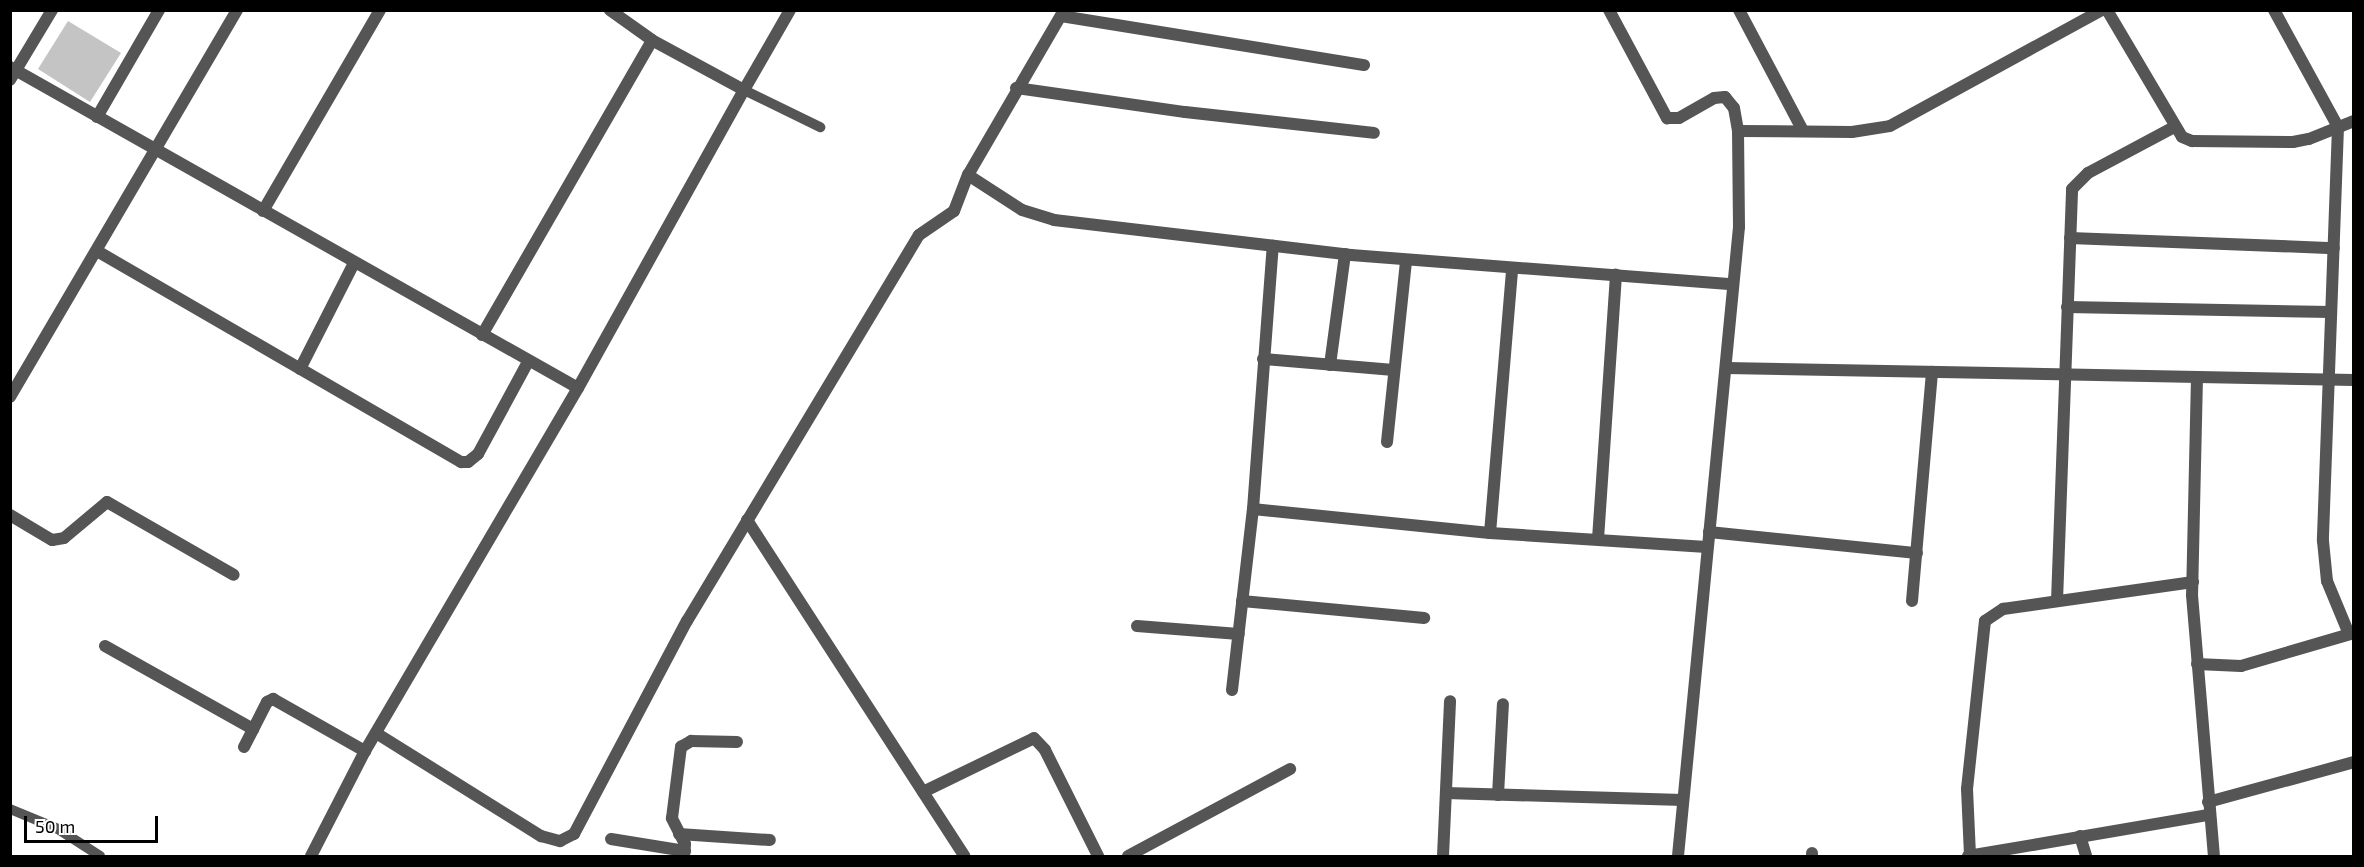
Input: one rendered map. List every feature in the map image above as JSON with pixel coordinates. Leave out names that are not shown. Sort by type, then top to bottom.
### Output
[{"type":"street","points":[[52,10],[12,72],[97,117],[528,362],[578,388]]},
{"type":"street","points":[[97,117],[159,10]]},
{"type":"street","points":[[10,397],[237,10]]},
{"type":"street","points":[[263,211],[380,10]]},
{"type":"street","points":[[610,10],[652,40],[744,90]]},
{"type":"street","points":[[310,856],[364,751],[578,388],[790,10]]},
{"type":"street","points":[[1609,10],[1668,118],[1679,118],[1714,98],[1725,97],[1734,108],[1738,131],[1741,177],[1726,368],[1678,856]]},
{"type":"street","points":[[1739,10],[1803,131]]},
{"type":"street","points":[[1738,131],[1852,132],[1890,126],[2102,10]]},
{"type":"street","points":[[2107,10],[2174,127],[2192,141],[2293,142],[2354,121]]},
{"type":"street","points":[[2198,664],[2241,666],[2351,634],[2324,563],[2328,380],[2338,127],[2274,10]]},
{"type":"street","points":[[376,733],[541,836],[567,839],[577,828],[681,631],[747,520],[919,235],[954,211],[968,175],[1016,88],[1063,13],[1364,65]]},
{"type":"street","points":[[482,335],[652,40]]},
{"type":"street","points":[[1016,88],[1185,112],[1374,132]]},
{"type":"street","points":[[2056,601],[2071,198],[2076,183],[2174,127]]},
{"type":"street","points":[[968,175],[1022,210],[1054,220],[1406,260],[1512,270],[1732,284]]},
{"type":"street","points":[[2070,238],[2334,248]]},
{"type":"street","points":[[1232,690],[1253,509],[1273,246]]},
{"type":"street","points":[[97,251],[455,459],[468,462],[478,454],[528,362]]},
{"type":"street","points":[[1330,365],[1345,254]]},
{"type":"street","points":[[1387,442],[1406,260]]},
{"type":"street","points":[[300,369],[354,263]]},
{"type":"street","points":[[1490,532],[1512,270]]},
{"type":"street","points":[[1598,540],[1616,276]]},
{"type":"street","points":[[2067,308],[2331,312]]},
{"type":"street","points":[[1263,358],[1394,370]]},
{"type":"street","points":[[1726,368],[2354,380]]},
{"type":"street","points":[[1912,601],[1932,372]]},
{"type":"street","points":[[2197,377],[2193,582],[2208,809],[2214,856]]},
{"type":"street","points":[[10,515],[52,540],[64,538],[107,502],[234,575]]},
{"type":"street","points":[[1253,509],[1490,532],[1707,546]]},
{"type":"street","points":[[747,520],[964,856]]},
{"type":"street","points":[[1709,532],[1917,553]]},
{"type":"street","points":[[2193,582],[2003,609],[1985,621],[1967,789],[1969,856],[2208,809],[2354,762]]},
{"type":"street","points":[[1242,601],[1424,618]]},
{"type":"street","points":[[1137,626],[1239,634]]},
{"type":"street","points":[[105,646],[253,729]]},
{"type":"street","points":[[244,747],[268,700],[273,699],[364,751]]},
{"type":"street","points":[[1443,856],[1450,701]]},
{"type":"street","points":[[1498,795],[1503,704]]},
{"type":"street","points":[[923,792],[1034,738],[1045,750],[1098,856]]},
{"type":"street","points":[[611,839],[685,854],[672,818],[681,747],[691,741],[737,742]]},
{"type":"street","points":[[1128,856],[1290,769]]},
{"type":"street","points":[[1446,793],[1683,800]]},
{"type":"street","points":[[679,834],[770,840]]},
{"type":"street","points":[[2080,836],[2086,856]]},
{"type":"lane","points":[[744,90],[820,127]]},
{"type":"lane","points":[[10,809],[58,829],[100,856]]},
{"type":"building","points":[[68,21],[121,53],[90,102],[38,69]]}]
